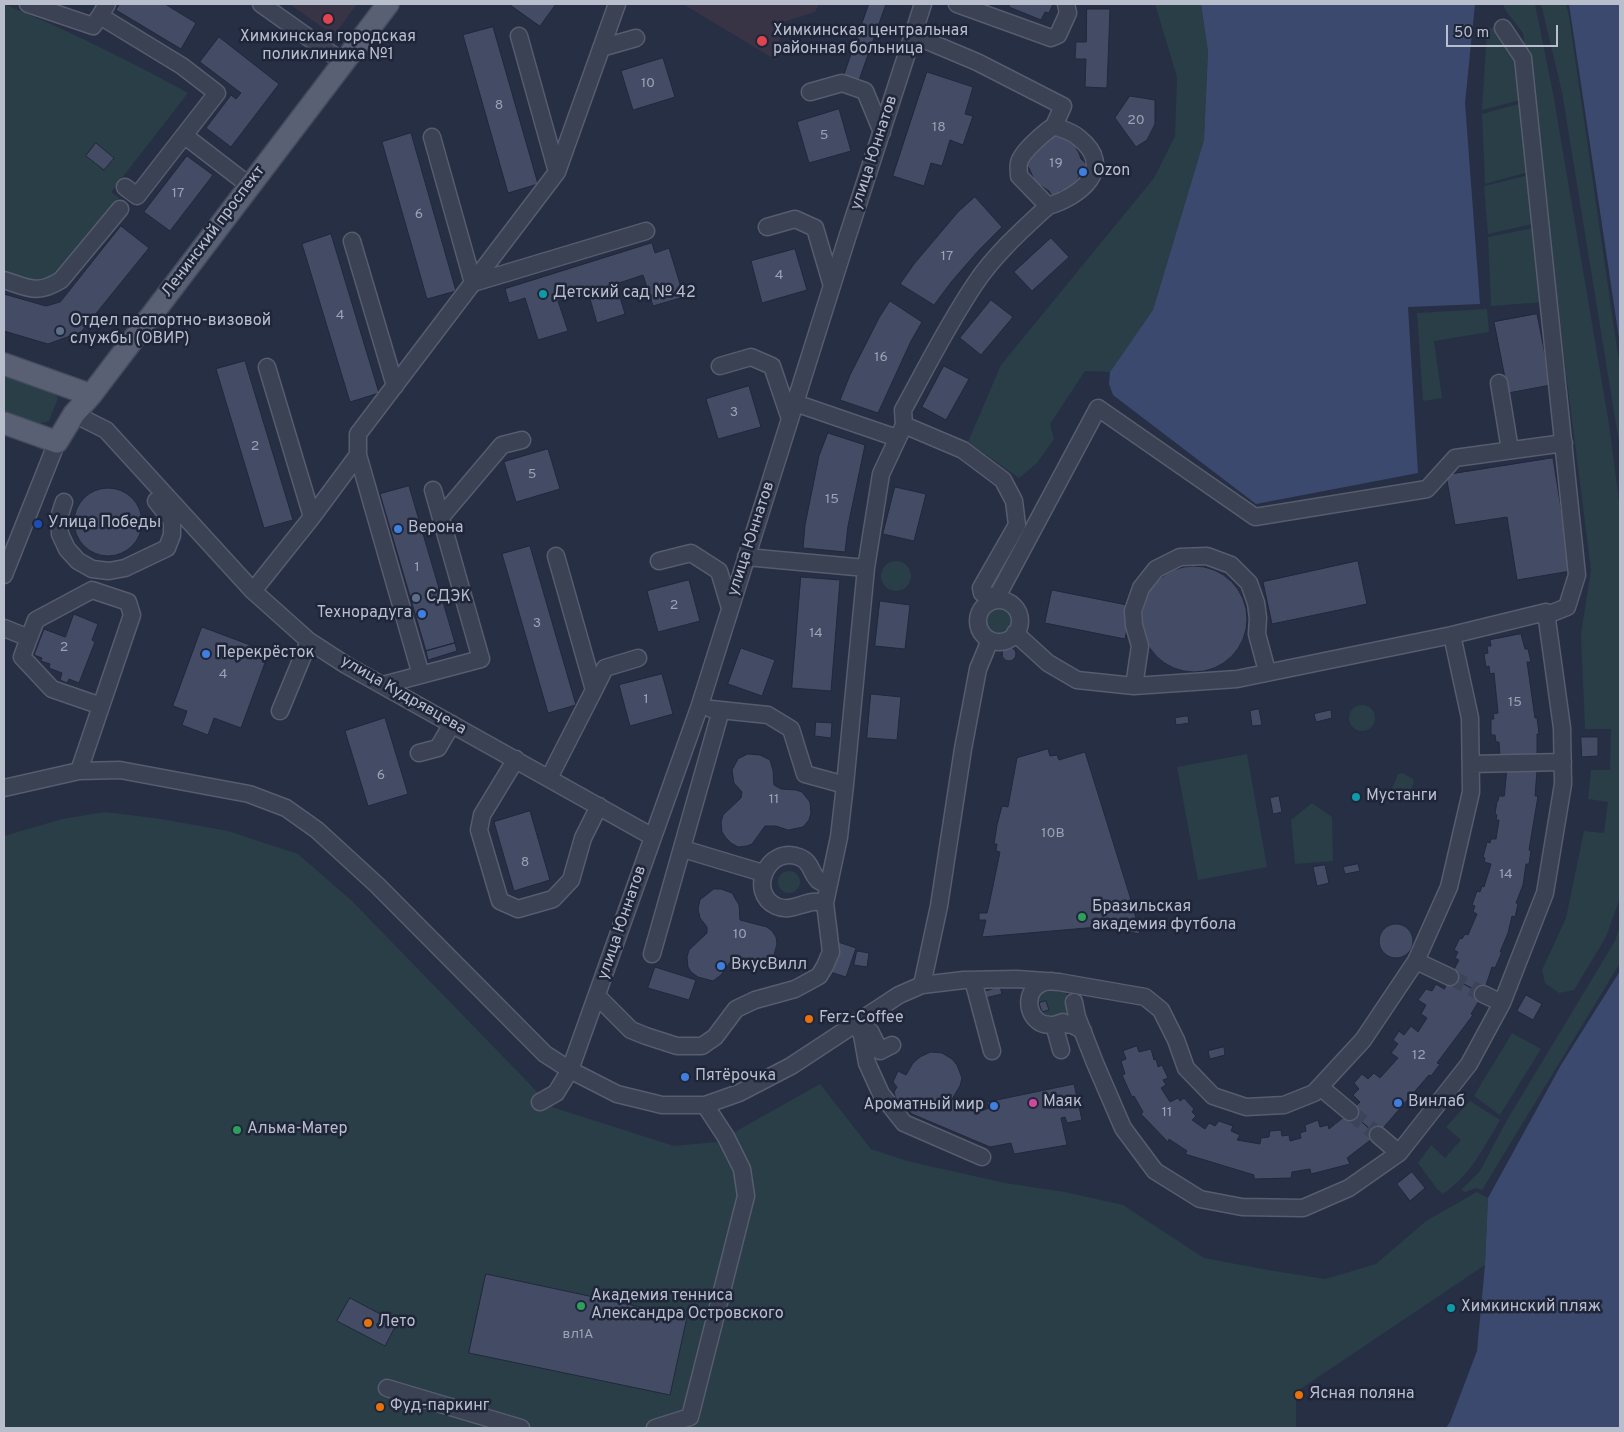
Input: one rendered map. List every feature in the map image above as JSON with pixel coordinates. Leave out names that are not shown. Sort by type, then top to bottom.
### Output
[{"type":"main road","name":"Ленинский проспект","points":[[57,442],[74,414],[91,395],[388,4]]},
{"type":"main road","points":[[4,364],[91,395]]},
{"type":"main road","points":[[4,423],[57,442]]},
{"type":"street","points":[[28,4],[93,26],[103,10],[217,93],[136,196],[125,187]]},
{"type":"street","points":[[261,4],[343,62]]},
{"type":"street","points":[[421,675],[358,456],[358,434],[557,172],[617,4]]},
{"type":"street","name":"улица Юннатов","points":[[540,1102],[556,1093],[570,1070],[699,708],[832,286],[924,4]]},
{"type":"street","points":[[957,4],[1051,38],[1058,35],[1068,13],[1066,4]]},
{"type":"street","points":[[1503,28],[1523,58],[1578,575],[1567,607],[1547,615]]},
{"type":"street","points":[[913,35],[977,62],[1063,106],[1054,126],[1037,139],[1019,162],[1019,176],[1048,206]]},
{"type":"street","points":[[519,36],[557,172]]},
{"type":"street","points":[[601,48],[636,38]]},
{"type":"street","points":[[810,92],[842,83],[865,91],[882,132]]},
{"type":"street","points":[[597,996],[631,1030],[677,1046],[702,1046],[715,1037],[736,1009],[755,1000],[795,989],[819,976],[831,952],[825,903],[839,836],[866,568],[881,474],[900,431],[903,410],[976,283],[1008,244],[1048,206],[1062,202],[1077,194],[1090,180],[1095,166],[1092,152],[1079,137],[1054,126]]},
{"type":"street","points":[[185,136],[250,186]]},
{"type":"street","points":[[432,137],[473,283]]},
{"type":"street","points":[[4,280],[31,289],[48,288],[61,280],[120,209]]},
{"type":"street","points":[[767,227],[795,219],[815,228],[832,286]]},
{"type":"street","points":[[473,283],[646,231]]},
{"type":"street","points":[[352,241],[395,386]]},
{"type":"street","points":[[720,366],[751,357],[772,366],[790,420]]},
{"type":"street","points":[[267,367],[312,517]]},
{"type":"street","points":[[1499,383],[1510,450]]},
{"type":"street","points":[[795,403],[963,450],[1003,480],[1014,502],[1017,525],[981,588],[982,593],[989,596],[998,598],[1007,601],[1014,606],[1019,613],[1020,621],[1018,630],[1015,633],[1006,640],[998,642],[990,640],[983,635],[979,628],[978,620],[979,612],[984,606],[998,598]]},
{"type":"street","points":[[998,598],[1098,408],[1255,517],[1426,489],[1455,458],[1564,443]]},
{"type":"street","name":"улица Кудрявцева","points":[[74,414],[106,430],[253,591],[309,641],[653,838]]},
{"type":"street","points":[[441,517],[502,445],[522,440]]},
{"type":"street","name":"Ленинский проспект","points":[[4,575],[57,442]]},
{"type":"street","points":[[253,591],[358,456]]},
{"type":"street","points":[[64,502],[59,517],[60,534],[67,549],[78,561],[92,569],[108,571],[125,568],[167,548],[172,535],[172,521],[151,496],[157,487]]},
{"type":"street","points":[[383,685],[481,659],[433,490]]},
{"type":"street","points":[[659,561],[691,553],[719,571],[730,608]]},
{"type":"street","points":[[556,556],[594,690]]},
{"type":"street","points":[[1134,686],[1140,646],[1134,625],[1134,610],[1140,588],[1156,569],[1180,556],[1207,556],[1231,565],[1249,583],[1256,603],[1258,618],[1257,634],[1267,671]]},
{"type":"street","points":[[746,557],[866,568]]},
{"type":"street","points":[[78,771],[101,706],[132,615],[128,602],[92,590],[36,620],[22,658],[52,689],[101,706]]},
{"type":"street","points":[[1015,633],[1048,663],[1076,680],[1134,686],[1237,678],[1452,635],[1546,612],[1547,615]]},
{"type":"street","points":[[1083,1031],[1072,1025],[1041,1023],[1035,1018],[1028,1003],[1029,996],[1037,986],[1041,983],[1059,982],[1070,989],[1095,1063],[1123,1128],[1155,1171],[1200,1199],[1242,1207],[1303,1208],[1349,1188],[1400,1153],[1469,1064],[1502,1003],[1545,893],[1563,784],[1562,728],[1547,615]]},
{"type":"street","points":[[4,628],[29,638]]},
{"type":"street","points":[[4,788],[78,771],[120,770],[249,794],[286,808],[317,830],[378,885],[546,1054],[570,1070],[617,1094],[662,1105],[705,1105],[739,1093],[791,1066],[868,1031],[899,995],[922,985],[1016,978],[1059,982],[1145,996],[1161,1010],[1176,1040],[1186,1068],[1213,1096],[1246,1107],[1284,1105],[1314,1093],[1363,1040],[1416,961],[1449,888],[1471,792],[1470,718],[1452,635]]},
{"type":"street","points":[[922,985],[939,906],[963,749],[978,669],[990,640]]},
{"type":"street","points":[[280,711],[309,641]]},
{"type":"street","points":[[549,778],[605,668],[638,658]]},
{"type":"street","points":[[699,708],[768,715],[791,729],[805,774],[845,785]]},
{"type":"street","points":[[652,954],[721,710]]},
{"type":"street","points":[[419,754],[438,748],[452,724]]},
{"type":"street","points":[[516,759],[482,815],[479,830],[500,901],[518,909],[553,899],[571,880],[582,838],[599,806]]},
{"type":"street","points":[[1471,764],[1563,762]]},
{"type":"street","points":[[683,849],[763,874]]},
{"type":"street","points":[[825,903],[812,901],[795,907],[783,908],[775,905],[764,894],[763,874],[766,867],[778,857],[794,856],[807,862],[817,879],[828,886]]},
{"type":"street","points":[[1416,961],[1450,977]]},
{"type":"street","points":[[973,980],[992,1051]]},
{"type":"street","points":[[1483,994],[1502,1003]]},
{"type":"street","points":[[1054,1025],[1066,1019],[1072,1012],[1074,1002]]},
{"type":"street","points":[[1054,1025],[1061,1050]]},
{"type":"street","points":[[868,1031],[880,1051],[892,1045]]},
{"type":"street","points":[[868,1031],[867,1063],[881,1094],[904,1123],[982,1157]]},
{"type":"street","points":[[1320,1087],[1350,1112]]},
{"type":"street","points":[[655,1428],[690,1417],[746,1196],[742,1169],[726,1137],[705,1105]]},
{"type":"street","points":[[1378,1135],[1400,1153]]},
{"type":"street","points":[[388,1388],[521,1428]]},
{"type":"shaded area","points":[[4,4],[98,46],[188,93],[111,192],[119,198],[55,275],[45,281],[31,280],[4,271]]},
{"type":"shaded area","name":"Химкинская городская поликлиника №1","points":[[289,4],[357,4],[334,35]]},
{"type":"shaded area","name":"Химкинская центральная районная больница","points":[[683,4],[819,4],[815,12],[783,22],[776,60]]},
{"type":"shaded area","points":[[1155,4],[1201,4],[1208,51],[1204,140],[1153,310],[1110,372],[1085,371],[1050,424],[1054,439],[1037,463],[1019,478],[968,442],[1001,365],[1154,178],[1175,136],[1177,77]]},
{"type":"shaded area","points":[[1503,4],[1535,4],[1553,93],[1609,424],[1620,509],[1620,898],[1606,937],[1574,990],[1559,993],[1545,983],[1542,970],[1566,918],[1584,831],[1604,833],[1608,802],[1588,799],[1591,770],[1610,770],[1611,729],[1585,729],[1581,634],[1591,570],[1523,33],[1506,11]]},
{"type":"shaded area","points":[[1541,4],[1566,4],[1569,16],[1620,369],[1620,449],[1562,92]]},
{"type":"shaded area","points":[[1501,26],[1521,56],[1525,99],[1482,110],[1487,29]]},
{"type":"shaded area","points":[[1525,102],[1532,171],[1485,184],[1482,114]]},
{"type":"shaded area","points":[[1533,174],[1537,223],[1488,234],[1484,186]]},
{"type":"shaded area","points":[[1538,227],[1545,302],[1491,306],[1488,237]]},
{"type":"shaded area","points":[[1487,309],[1489,332],[1434,341],[1442,398],[1423,401],[1417,313]]},
{"type":"shaded area","points":[[4,371],[51,388],[58,398],[49,421],[38,424],[4,412]]},
{"type":"shaded area","points":[[896,561],[906,566],[911,576],[906,586],[896,591],[886,586],[881,576],[886,566]]},
{"type":"shaded area","points":[[999,604],[1011,609],[1016,621],[1011,633],[999,638],[987,633],[982,621],[987,609]]},
{"type":"shaded area","points":[[1362,705],[1371,709],[1375,718],[1371,727],[1362,731],[1353,727],[1349,718],[1353,709]]},
{"type":"shaded area","points":[[1247,754],[1267,867],[1198,880],[1177,767]]},
{"type":"shaded area","points":[[1402,773],[1413,779],[1414,782],[1408,797],[1404,798],[1393,793],[1392,789],[1398,774]]},
{"type":"shaded area","points":[[1312,803],[1332,817],[1333,861],[1295,864],[1291,820]]},
{"type":"shaded area","points":[[105,812],[161,819],[228,831],[298,854],[352,901],[552,1107],[674,1146],[717,1142],[820,1084],[871,1149],[907,1161],[1005,1183],[1065,1192],[1123,1205],[1204,1258],[1325,1279],[1376,1264],[1426,1221],[1477,1192],[1488,1198],[1485,1265],[1296,1392],[1296,1428],[4,1428],[4,836],[62,819]]},
{"type":"shaded area","points":[[789,871],[797,874],[800,882],[797,890],[789,893],[781,890],[778,882],[781,874]]},
{"type":"shaded area","points":[[1620,926],[1620,963],[1482,1190],[1476,1188],[1465,1192],[1461,1190],[1480,1171],[1507,1120],[1615,941]]},
{"type":"shaded area","points":[[1060,987],[1068,997],[1068,1011],[1053,1021],[1037,1013],[1036,995],[1042,988]]},
{"type":"shaded area","points":[[1512,1033],[1541,1049],[1500,1115],[1474,1096]]},
{"type":"shaded area","points":[[1470,1101],[1500,1120],[1469,1169],[1443,1194],[1437,1189],[1418,1163],[1431,1145],[1445,1158],[1461,1140],[1446,1127]]},
{"type":"water","points":[[1201,4],[1475,4],[1465,103],[1480,304],[1408,307],[1418,473],[1256,504],[1113,395],[1109,384],[1110,372],[1153,310],[1204,140],[1208,51]]},
{"type":"water","points":[[1569,4],[1620,4],[1620,345]]},
{"type":"water","points":[[1620,971],[1620,1428],[1446,1428],[1477,1351],[1485,1265],[1488,1198],[1561,1065]]},
{"type":"building","points":[[120,4],[165,4],[196,23],[181,49],[116,10]]},
{"type":"building","points":[[509,4],[556,4],[540,26]]},
{"type":"building","points":[[869,4],[886,4],[858,83],[843,78]]},
{"type":"building","points":[[1010,4],[1053,4],[1049,13],[1045,12],[1041,20],[1009,7]]},
{"type":"building","points":[[1087,9],[1110,9],[1107,88],[1085,87],[1086,59],[1075,59],[1076,42],[1086,42]]},
{"type":"building","points":[[493,27],[538,184],[508,193],[463,35]]},
{"type":"building","points":[[219,37],[279,84],[231,147],[206,128],[231,95],[236,99],[241,93],[200,62]]},
{"type":"building","points":[[663,58],[675,97],[633,110],[621,71]]},
{"type":"building","points":[[927,72],[973,87],[965,114],[973,116],[963,145],[950,140],[942,166],[931,163],[924,186],[893,176]]},
{"type":"building","points":[[1130,96],[1155,100],[1155,124],[1147,140],[1136,147],[1115,118]]},
{"type":"building","points":[[839,109],[851,151],[809,163],[797,122]]},
{"type":"building","points":[[1056,132],[1074,145],[1081,159],[1088,165],[1076,182],[1067,189],[1060,191],[1053,198],[1049,191],[1035,182],[1029,168],[1023,163]]},
{"type":"building","points":[[411,133],[456,291],[427,299],[382,142]]},
{"type":"building","points":[[96,143],[114,158],[104,170],[86,156]]},
{"type":"building","points":[[187,156],[213,175],[170,231],[144,212]]},
{"type":"building","points":[[975,197],[1002,227],[979,250],[934,305],[900,284],[914,264],[958,212]]},
{"type":"building","points":[[121,226],[149,248],[81,332],[48,344],[4,331],[4,294],[46,306],[60,302]]},
{"type":"building","points":[[331,234],[379,393],[350,402],[302,244]]},
{"type":"building","points":[[1051,238],[1069,257],[1032,291],[1014,272]]},
{"type":"building","name":"Детский сад № 42","points":[[652,243],[655,253],[669,248],[684,297],[653,306],[643,275],[616,284],[625,314],[597,323],[588,292],[558,301],[568,331],[538,340],[525,298],[509,303],[505,289]]},
{"type":"building","points":[[795,249],[807,290],[762,303],[751,261]]},
{"type":"building","points":[[991,300],[1013,317],[981,355],[960,338]]},
{"type":"building","points":[[890,301],[922,322],[911,341],[878,413],[840,400],[850,375],[879,318]]},
{"type":"building","points":[[1537,314],[1551,385],[1508,393],[1494,322]]},
{"type":"building","points":[[245,361],[293,520],[264,528],[216,369]]},
{"type":"building","points":[[944,366],[969,379],[946,420],[922,407]]},
{"type":"building","points":[[749,386],[761,427],[718,439],[706,399]]},
{"type":"building","points":[[828,433],[865,445],[848,526],[845,552],[803,548],[805,525],[819,456]]},
{"type":"building","points":[[548,449],[560,489],[516,502],[504,462]]},
{"type":"building","points":[[1553,458],[1571,571],[1517,580],[1507,517],[1455,525],[1446,475]]},
{"type":"building","points":[[409,486],[455,643],[426,651],[380,494]]},
{"type":"building","points":[[895,487],[926,494],[914,541],[883,534]]},
{"type":"building","points":[[108,488],[121,491],[132,498],[139,509],[142,522],[139,535],[132,546],[121,553],[108,556],[95,553],[84,546],[77,535],[74,522],[77,509],[84,498],[95,491]]},
{"type":"building","points":[[530,546],[576,705],[548,713],[502,554]]},
{"type":"building","points":[[1358,561],[1367,604],[1272,624],[1263,582]]},
{"type":"building","points":[[1194,566],[1214,570],[1232,581],[1243,599],[1247,619],[1243,639],[1232,657],[1214,668],[1194,672],[1174,668],[1156,657],[1145,639],[1141,619],[1145,599],[1156,581],[1174,570]]},
{"type":"building","points":[[801,577],[840,580],[831,691],[792,688]]},
{"type":"building","points":[[689,580],[700,621],[658,632],[647,591]]},
{"type":"building","points":[[1052,590],[1132,606],[1125,639],[1045,623]]},
{"type":"building","points":[[880,601],[910,605],[905,649],[875,646]]},
{"type":"building","points":[[74,614],[98,624],[92,640],[95,642],[79,683],[69,679],[67,683],[60,680],[62,673],[49,668],[50,664],[41,661],[42,658],[34,655],[44,629],[65,637]]},
{"type":"building","points":[[202,627],[269,652],[241,728],[214,718],[208,735],[182,725],[187,711],[173,706]]},
{"type":"building","points":[[1521,634],[1525,649],[1528,649],[1531,662],[1527,662],[1539,734],[1537,734],[1537,755],[1500,756],[1499,742],[1496,742],[1495,735],[1491,735],[1491,719],[1494,719],[1493,714],[1498,713],[1494,673],[1490,674],[1489,666],[1486,667],[1484,654],[1488,653],[1487,646],[1491,646],[1490,640]]},
{"type":"building","points":[[455,643],[457,651],[428,660],[426,651]]},
{"type":"building","points":[[1006,647],[1012,647],[1016,654],[1012,661],[1006,661],[1002,657],[1002,651]]},
{"type":"building","points":[[741,648],[775,660],[762,696],[728,684]]},
{"type":"building","points":[[662,674],[673,714],[630,726],[619,685]]},
{"type":"building","points":[[871,694],[901,697],[897,740],[867,738]]},
{"type":"building","points":[[1259,709],[1262,725],[1252,726],[1250,711]]},
{"type":"building","points":[[1331,710],[1332,718],[1316,722],[1314,714]]},
{"type":"building","points":[[1188,716],[1189,723],[1176,725],[1175,718]]},
{"type":"building","points":[[385,718],[408,794],[368,806],[345,731]]},
{"type":"building","points":[[816,722],[832,723],[831,738],[815,736]]},
{"type":"building","points":[[1581,737],[1598,737],[1598,756],[1582,757]]},
{"type":"building","points":[[1048,749],[1050,756],[1057,755],[1059,760],[1085,752],[1140,934],[1098,927],[982,937],[986,920],[979,920],[979,913],[987,913],[989,905],[1000,852],[996,851],[997,844],[994,844],[997,825],[1002,806],[1008,807],[1017,758]]},
{"type":"building","points":[[748,754],[760,755],[770,760],[774,785],[781,789],[802,792],[810,802],[811,813],[809,820],[803,827],[788,830],[776,826],[765,826],[752,844],[738,847],[726,838],[722,832],[721,822],[723,815],[741,798],[742,792],[734,783],[732,770],[738,759]]},
{"type":"building","points":[[1507,770],[1537,771],[1535,796],[1538,796],[1529,850],[1531,851],[1529,864],[1526,864],[1523,885],[1516,903],[1518,904],[1515,917],[1512,916],[1508,933],[1500,952],[1502,952],[1495,968],[1492,967],[1483,994],[1450,977],[1459,960],[1455,958],[1458,952],[1454,950],[1460,938],[1462,939],[1465,934],[1468,935],[1477,914],[1473,912],[1475,906],[1472,905],[1477,891],[1480,892],[1482,886],[1484,887],[1491,864],[1484,862],[1485,858],[1483,857],[1487,842],[1490,843],[1491,839],[1496,839],[1499,820],[1496,820],[1497,815],[1495,814],[1497,801],[1499,796],[1504,796]]},
{"type":"building","points":[[1279,796],[1282,812],[1273,814],[1270,798]]},
{"type":"building","points":[[530,811],[550,880],[514,891],[494,822]]},
{"type":"building","points":[[1358,864],[1360,871],[1345,874],[1343,867]]},
{"type":"building","points":[[1325,865],[1329,883],[1317,886],[1313,867]]},
{"type":"building","points":[[714,889],[721,889],[732,893],[739,905],[740,920],[767,927],[776,937],[777,944],[774,955],[769,961],[754,965],[742,961],[731,961],[721,975],[713,981],[698,977],[691,972],[688,967],[687,957],[689,950],[707,933],[707,927],[700,918],[698,909],[700,900]]},
{"type":"building","points":[[1396,924],[1403,925],[1408,929],[1412,934],[1412,948],[1408,953],[1403,957],[1396,958],[1389,957],[1384,953],[1380,948],[1379,941],[1380,934],[1384,929],[1389,925]]},
{"type":"building","points":[[838,942],[856,948],[846,977],[827,971]]},
{"type":"building","points":[[857,951],[869,953],[867,967],[854,965]]},
{"type":"building","points":[[655,967],[696,980],[689,1000],[648,988]]},
{"type":"building","points":[[1450,977],[1483,994],[1471,1014],[1473,1015],[1437,1063],[1440,1064],[1431,1076],[1429,1075],[1377,1135],[1350,1112],[1360,1102],[1353,1095],[1359,1089],[1354,1083],[1362,1074],[1368,1079],[1374,1073],[1380,1078],[1398,1058],[1391,1053],[1398,1044],[1393,1040],[1399,1031],[1404,1035],[1411,1026],[1418,1032],[1427,1018],[1421,1014],[1426,1005],[1418,1000],[1426,989],[1432,991],[1436,984],[1444,989]]},
{"type":"building","points":[[1000,987],[1002,994],[985,998],[983,992]]},
{"type":"building","points":[[1526,995],[1542,1004],[1533,1020],[1517,1011]]},
{"type":"building","points":[[1046,1001],[1049,1010],[1042,1012],[1039,1003]]},
{"type":"building","points":[[1137,1046],[1139,1052],[1151,1049],[1158,1067],[1162,1065],[1168,1078],[1163,1080],[1166,1085],[1161,1088],[1170,1102],[1178,1098],[1180,1101],[1184,1098],[1194,1109],[1192,1112],[1196,1116],[1192,1120],[1205,1129],[1209,1123],[1215,1126],[1219,1121],[1233,1126],[1231,1131],[1240,1135],[1237,1140],[1260,1144],[1261,1138],[1269,1137],[1270,1131],[1281,1130],[1282,1136],[1289,1135],[1290,1141],[1301,1138],[1300,1133],[1306,1131],[1305,1125],[1318,1120],[1320,1127],[1328,1125],[1329,1129],[1350,1112],[1377,1135],[1347,1158],[1350,1164],[1311,1174],[1310,1169],[1292,1172],[1291,1178],[1254,1179],[1254,1175],[1185,1154],[1187,1151],[1169,1139],[1168,1142],[1141,1114],[1143,1112],[1134,1096],[1132,1097],[1122,1075],[1125,1074],[1121,1061],[1126,1059],[1123,1051]]},
{"type":"building","points":[[1224,1047],[1225,1055],[1210,1059],[1208,1051]]},
{"type":"building","name":"Маяк","points":[[931,1052],[942,1053],[952,1059],[957,1065],[962,1078],[960,1086],[952,1099],[981,1111],[989,1108],[987,1102],[1074,1084],[1082,1120],[1067,1123],[1065,1117],[1061,1118],[1067,1145],[1014,1154],[1011,1143],[990,1147],[912,1114],[896,1099],[894,1092],[897,1087],[893,1082],[898,1071],[906,1075],[913,1063]]},
{"type":"building","points":[[1412,1172],[1425,1188],[1410,1201],[1397,1184]]},
{"type":"building","points":[[486,1274],[687,1317],[670,1395],[469,1353]]},
{"type":"building","points":[[350,1298],[397,1323],[385,1346],[337,1321]]},
{"type":"tunnel","points":[[1450,977],[1483,994]]},
{"type":"tunnel","points":[[1350,1112],[1378,1135]]},
{"type":"place","name":"Химкинская городская поликлиника №1","points":[[328,19]]},
{"type":"place","name":"Химкинская центральная районная больница","points":[[762,41]]},
{"type":"place","name":"Ozon","points":[[1083,172]]},
{"type":"place","name":"Детский сад № 42","points":[[543,294]]},
{"type":"place","name":"Отдел паспортно-визовой службы (ОВИР)","points":[[60,331]]},
{"type":"place","name":"Улица Победы","points":[[38,524]]},
{"type":"place","name":"Верона","points":[[398,529]]},
{"type":"place","name":"СДЭК","points":[[416,598]]},
{"type":"place","name":"Технорадуга","points":[[422,614]]},
{"type":"place","name":"Перекрёсток","points":[[206,654]]},
{"type":"place","name":"Мустанги","points":[[1356,797]]},
{"type":"place","name":"Бразильская академия футбола","points":[[1082,917]]},
{"type":"place","name":"ВкусВилл","points":[[721,966]]},
{"type":"place","name":"Ferz-Coffee","points":[[809,1019]]},
{"type":"place","name":"Пятёрочка","points":[[685,1077]]},
{"type":"place","name":"Маяк","points":[[1033,1103]]},
{"type":"place","name":"Винлаб","points":[[1398,1103]]},
{"type":"place","name":"Ароматный мир","points":[[994,1106]]},
{"type":"place","name":"Альма-Матер","points":[[237,1130]]},
{"type":"place","name":"Академия тенниса Александра Островского","points":[[581,1306]]},
{"type":"place","name":"Химкинский пляж","points":[[1451,1308]]},
{"type":"place","name":"Лето","points":[[368,1323]]},
{"type":"place","name":"Ясная поляна","points":[[1299,1395]]},
{"type":"place","name":"Фуд-паркинг","points":[[380,1407]]}]
